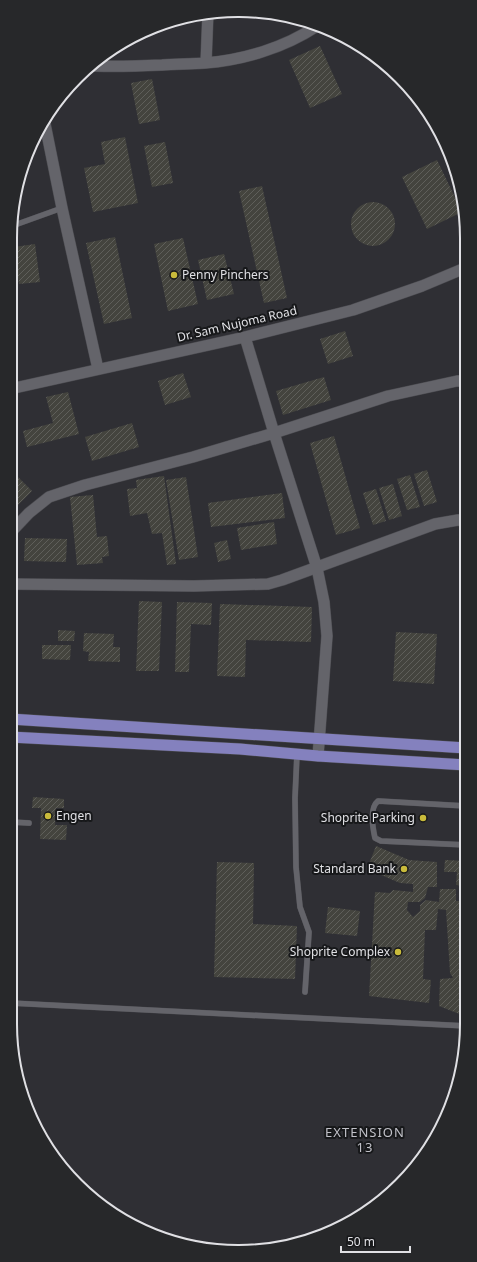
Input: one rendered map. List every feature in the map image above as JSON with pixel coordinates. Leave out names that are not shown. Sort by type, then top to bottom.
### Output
[{"type":"main road","points":[[17,719],[460,748]]},
{"type":"main road","points":[[17,738],[240,749],[318,756],[460,764]]},
{"type":"street","points":[[206,63],[208,19]]},
{"type":"street","points":[[100,66],[116,67],[206,63],[246,56],[272,49],[312,30]]},
{"type":"street","points":[[46,130],[98,369]]},
{"type":"street","name":"Dr. Sam Nujoma Road","points":[[17,387],[245,337],[353,310],[422,286],[460,270]]},
{"type":"street","points":[[245,337],[317,568],[324,602],[327,636],[318,756]]},
{"type":"street","points":[[17,526],[29,513],[49,498],[85,485],[193,457],[274,433],[388,396],[460,381]]},
{"type":"street","points":[[17,584],[194,586],[260,585],[276,582],[317,568],[435,524],[460,520]]},
{"type":"lane","points":[[17,224],[62,208]]},
{"type":"lane","points":[[297,754],[295,798],[296,867],[300,907],[309,932],[305,992]]},
{"type":"lane","points":[[460,806],[378,801],[374,804],[373,809],[373,830],[375,838],[381,841],[460,845]]},
{"type":"lane","points":[[17,822],[29,823]]},
{"type":"lane","points":[[17,1003],[460,1026]]},
{"type":"building","points":[[320,46],[342,94],[310,108],[289,60]]},
{"type":"building","points":[[152,79],[160,120],[139,124],[131,83]]},
{"type":"building","points":[[125,137],[138,203],[93,212],[84,168],[105,164],[101,142]]},
{"type":"building","points":[[165,142],[173,183],[152,187],[144,146]]},
{"type":"building","points":[[437,160],[457,201],[459,214],[427,229],[402,177]]},
{"type":"building","points":[[262,186],[287,298],[264,303],[239,191]]},
{"type":"building","points":[[377,202],[382,203],[389,208],[394,215],[394,233],[389,240],[382,245],[369,246],[364,245],[357,240],[352,233],[351,220],[352,215],[357,208],[364,203]]},
{"type":"building","points":[[115,237],[132,318],[104,324],[86,243]]},
{"type":"building","points":[[183,238],[198,304],[168,311],[154,244]]},
{"type":"building","points":[[35,244],[40,282],[19,284],[17,269],[17,247]]},
{"type":"building","points":[[224,254],[234,294],[207,300],[198,260]]},
{"type":"building","points":[[345,331],[353,356],[328,364],[320,339]]},
{"type":"building","points":[[183,373],[191,397],[165,405],[158,381]]},
{"type":"building","points":[[324,377],[331,400],[283,415],[276,391]]},
{"type":"building","points":[[68,392],[79,434],[27,447],[23,431],[53,423],[46,397]]},
{"type":"building","points":[[132,423],[139,447],[92,461],[85,437]]},
{"type":"building","points":[[334,436],[360,528],[336,535],[310,443]]},
{"type":"building","points":[[427,470],[437,502],[424,506],[414,474]]},
{"type":"building","points":[[410,475],[420,507],[407,510],[397,479]]},
{"type":"building","points":[[17,476],[32,491],[17,506]]},
{"type":"building","points":[[164,476],[176,564],[167,565],[162,533],[152,534],[147,513],[130,516],[127,489],[137,488],[136,480]]},
{"type":"building","points":[[186,477],[198,557],[179,560],[166,480]]},
{"type":"building","points":[[393,484],[402,516],[389,520],[379,488]]},
{"type":"building","points":[[376,489],[386,521],[373,525],[363,493]]},
{"type":"building","points":[[282,493],[285,518],[211,527],[208,503]]},
{"type":"building","points":[[93,495],[97,537],[107,536],[109,556],[102,557],[103,563],[77,565],[70,497]]},
{"type":"building","points":[[274,522],[277,544],[241,550],[237,528]]},
{"type":"building","points":[[25,538],[67,539],[66,562],[24,561]]},
{"type":"building","points":[[227,540],[231,559],[218,562],[214,543]]},
{"type":"building","points":[[139,601],[162,602],[159,671],[136,671]]},
{"type":"building","points":[[177,602],[212,603],[211,625],[191,624],[189,672],[175,672]]},
{"type":"building","points":[[220,604],[312,607],[311,642],[246,640],[245,677],[217,676]]},
{"type":"building","points":[[58,630],[75,631],[74,641],[58,641]]},
{"type":"building","points":[[396,632],[437,634],[434,684],[393,681]]},
{"type":"building","points":[[84,633],[114,634],[113,647],[120,647],[120,662],[88,661],[89,652],[83,651]]},
{"type":"building","points":[[42,645],[71,645],[70,660],[42,659]]},
{"type":"building","name":"Engen","points":[[33,797],[64,799],[64,808],[56,808],[55,825],[67,825],[66,840],[40,839],[41,808],[32,808]]},
{"type":"building","name":"Shoprite Complex","points":[[376,846],[409,860],[437,862],[437,887],[428,887],[425,898],[420,902],[408,902],[407,910],[413,917],[420,911],[420,905],[426,900],[439,902],[440,889],[456,889],[456,901],[460,901],[460,1014],[439,1006],[440,979],[453,978],[450,973],[446,910],[438,909],[436,930],[425,930],[423,979],[431,980],[429,1003],[369,996],[375,892],[390,893],[393,890],[413,892],[413,884],[400,883],[367,869]]},
{"type":"building","points":[[445,860],[460,861],[460,885],[456,885],[457,872],[444,872]]},
{"type":"building","points":[[217,862],[254,863],[253,924],[297,926],[295,979],[214,977]]},
{"type":"building","points":[[328,907],[360,911],[357,936],[325,933]]},
{"type":"place","name":"Penny Pinchers","points":[[174,275]]},
{"type":"place","name":"Engen","points":[[48,816]]},
{"type":"place","name":"Shoprite Parking","points":[[423,818]]},
{"type":"place","name":"Standard Bank","points":[[404,869]]},
{"type":"place","name":"Shoprite Complex","points":[[398,952]]},
{"type":"district","name":"EXTENSION 13","points":[[365,1140]]}]
